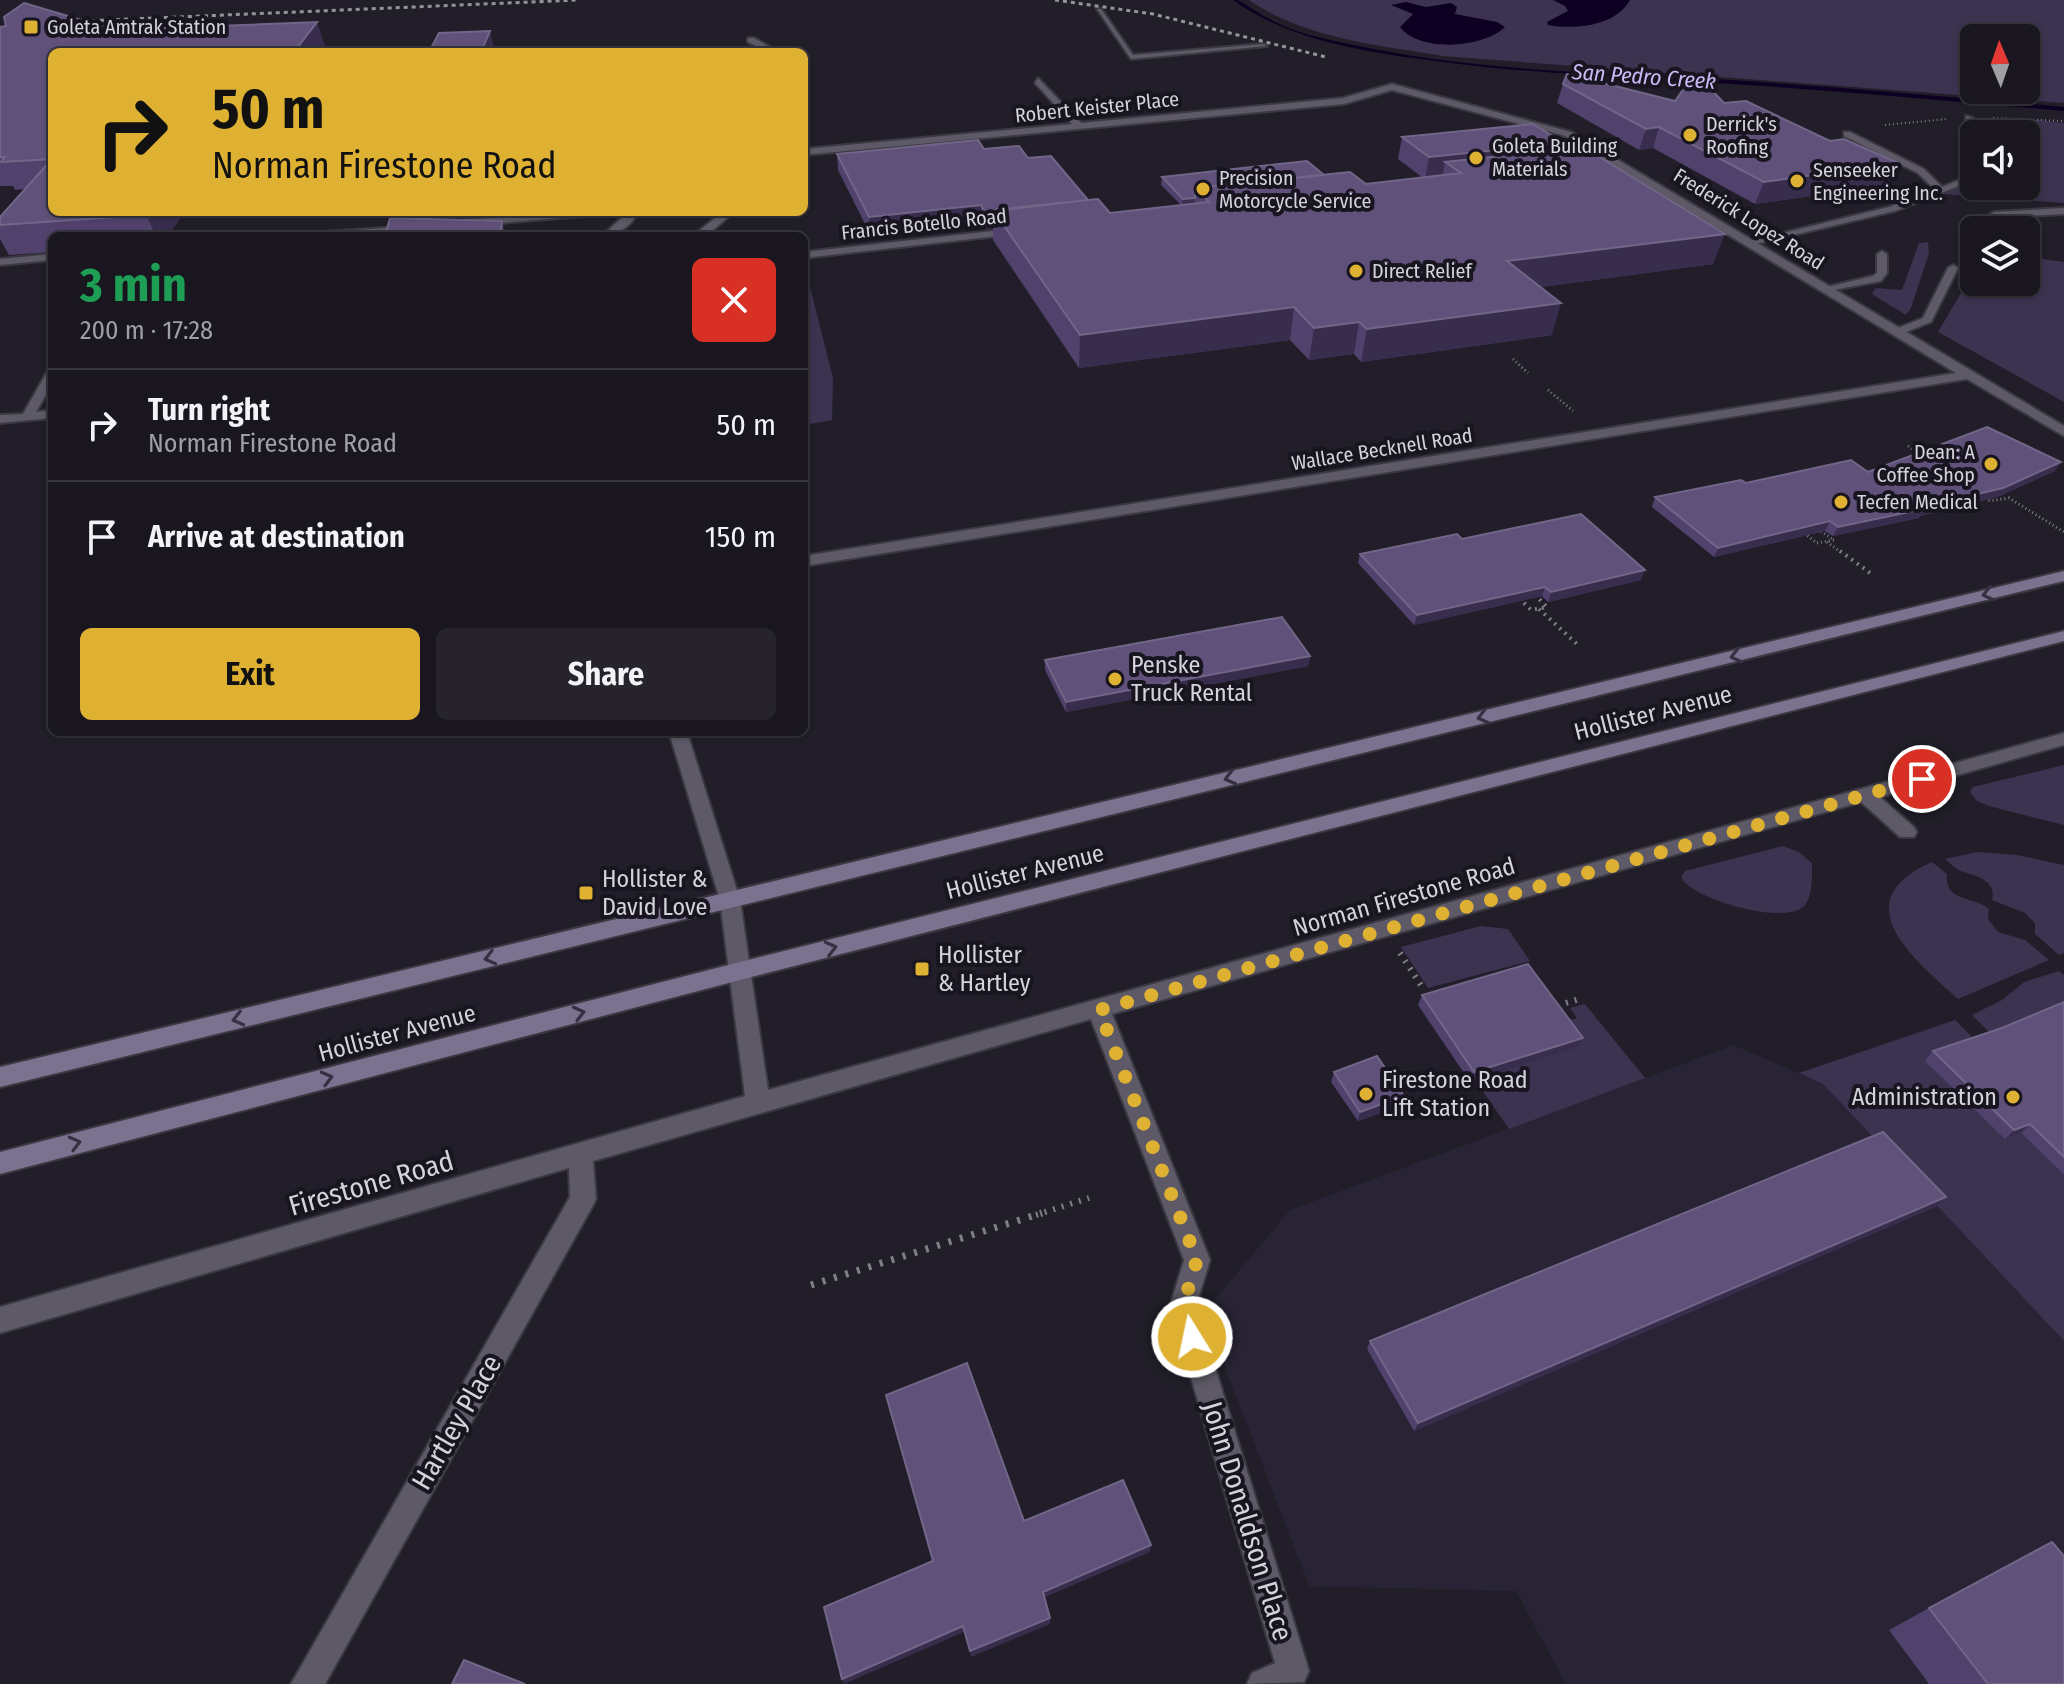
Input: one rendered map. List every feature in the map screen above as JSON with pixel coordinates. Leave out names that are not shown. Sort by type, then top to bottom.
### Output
[{"type":"main road","name":"Hollister Avenue","points":[[0,1077],[2064,576]]},
{"type":"main road","name":"Hollister Avenue","points":[[0,1163],[740,971],[2064,636]]},
{"type":"street","points":[[751,40],[766,48]]},
{"type":"street","points":[[1038,81],[1080,127]]},
{"type":"street","name":"Robert Keister Place","points":[[808,152],[1344,101],[1392,87]]},
{"type":"street","name":"Frederick Lopez Road","points":[[1392,87],[1568,134],[2064,432]]},
{"type":"street","points":[[1590,166],[1621,164]]},
{"type":"street","points":[[704,232],[724,216]]},
{"type":"street","name":"Francis Botello Road","points":[[808,255],[1039,229]]},
{"type":"street","name":"Wallace Becknell Road","points":[[808,560],[1967,375]]},
{"type":"street","points":[[679,736],[730,900],[758,1103]]},
{"type":"street","name":"Norman Firestone Road","points":[[758,1103],[2064,739]]},
{"type":"street","points":[[1865,795],[1907,832]]},
{"type":"street","name":"John Donaldson Place","points":[[1099,1010],[1197,1260],[1183,1306],[1293,1671],[1263,1684]]},
{"type":"street","name":"Firestone Road","points":[[0,1320],[758,1103]]},
{"type":"street","name":"Hartley Place","points":[[307,1684],[583,1199],[580,1155]]},
{"type":"lane","points":[[1099,10],[1131,57],[1263,46]]},
{"type":"lane","points":[[1751,242],[1892,209],[1969,179],[1969,118]]},
{"type":"lane","points":[[1847,134],[1921,171],[1941,191]]},
{"type":"lane","points":[[1994,215],[2064,211]]},
{"type":"lane","points":[[446,225],[551,216]]},
{"type":"lane","points":[[612,232],[631,216]]},
{"type":"lane","points":[[357,232],[430,226]]},
{"type":"lane","points":[[1823,289],[1877,279],[1882,273],[1882,254]]},
{"type":"lane","points":[[0,262],[48,257]]},
{"type":"lane","points":[[1897,332],[1927,320],[1953,268]]},
{"type":"lane","points":[[27,417],[48,381]]},
{"type":"lane","points":[[0,419],[48,414]]},
{"type":"path","points":[[1513,359],[1528,373]]},
{"type":"path","points":[[1548,390],[1583,420]]},
{"type":"path","points":[[1908,446],[1931,462]]},
{"type":"path","points":[[1978,493],[1990,501],[2009,498],[2064,532]]},
{"type":"path","points":[[1795,527],[1817,543],[1834,540],[1809,522]]},
{"type":"path","points":[[1826,541],[1873,575]]},
{"type":"path","points":[[1510,590],[1531,610],[1547,607],[1527,587]]},
{"type":"path","points":[[1539,609],[1579,646]]},
{"type":"path","points":[[1397,949],[1424,990]]},
{"type":"path","points":[[1566,1003],[1579,999]]},
{"type":"path","points":[[811,1285],[1089,1198]]},
{"type":"shaded area","points":[[1249,0],[2064,0],[2064,103],[2040,101],[2040,24],[1960,24],[1960,95],[1443,56],[1342,38],[1293,23]]},
{"type":"shaded area","points":[[1553,0],[1630,0],[1624,9],[1605,21],[1570,27],[1548,25],[1547,22],[1568,11]]},
{"type":"shaded area","points":[[1406,2],[1426,7],[1451,3],[1457,7],[1455,14],[1497,22],[1505,27],[1482,40],[1467,43],[1452,45],[1422,41],[1400,27],[1413,14],[1391,5]]},
{"type":"shaded area","points":[[2040,120],[2064,123],[2064,203],[2024,200],[2040,200]]},
{"type":"shaded area","points":[[1960,186],[1960,195],[1943,194]]},
{"type":"shaded area","points":[[1928,242],[1929,253],[1906,315],[1872,293],[1876,288],[1902,290],[1919,243]]},
{"type":"shaded area","points":[[2040,259],[2064,262],[2064,402],[1938,332],[1960,295],[2040,296]]},
{"type":"shaded area","points":[[808,279],[833,378],[832,420],[808,424]]},
{"type":"shaded area","points":[[2064,765],[2064,825],[1989,806],[1977,801],[1970,792],[1973,787]]},
{"type":"shaded area","points":[[1783,846],[1799,852],[1812,863],[1809,896],[1805,905],[1795,911],[1761,912],[1740,908],[1702,894],[1681,877],[1685,871]]},
{"type":"shaded area","points":[[1977,852],[2017,855],[2064,865],[2064,953],[2059,955],[2035,934],[2035,923],[2025,913],[1992,900],[1993,893],[1988,883],[1959,870],[1945,859]]},
{"type":"shaded area","points":[[1932,862],[1947,874],[1950,890],[1989,909],[1988,919],[1998,932],[2025,940],[2049,960],[1958,999],[1907,949],[1895,930],[1889,912],[1892,895],[1905,878]]},
{"type":"shaded area","points":[[1481,926],[1508,929],[1530,961],[1428,988],[1401,947]]},
{"type":"shaded area","points":[[2059,971],[2064,975],[2064,1008],[1994,1037],[1972,1015],[2002,1000],[2024,982]]},
{"type":"shaded area","points":[[1585,1004],[1645,1078],[1509,1129],[1475,1080],[1578,1047],[1560,1023],[1577,1018],[1570,1008]]},
{"type":"shaded area","points":[[1955,1020],[1976,1041],[2005,1139],[2021,1133],[2064,1175],[2064,1341],[1823,1084],[1799,1073]]},
{"type":"shaded area","points":[[1734,1045],[1823,1084],[2064,1341],[2064,1684],[1566,1684],[1516,1591],[1309,1586],[1204,1313],[1290,1210]]},
{"type":"building","points":[[24,3],[115,30],[317,22],[297,48],[48,48],[48,159],[1,162],[5,157],[0,157],[0,27],[6,26],[4,17]]},
{"type":"building","points":[[490,31],[483,48],[431,48],[439,33]]},
{"type":"building","points":[[1567,74],[1675,101],[1687,84],[1709,87],[1724,103],[1746,101],[1830,141],[1844,139],[1898,163],[1764,182],[1659,127],[1646,129],[1563,84]]},
{"type":"building","points":[[1533,124],[1564,143],[1429,157],[1402,137]]},
{"type":"building","points":[[978,140],[984,149],[1019,146],[1028,158],[1051,156],[1088,200],[985,212],[981,205],[869,217],[837,154]]},
{"type":"building","points":[[1583,147],[1725,234],[1507,261],[1561,303],[1367,329],[1359,322],[1314,328],[1294,307],[1080,335],[993,210],[1098,199],[1110,213],[1209,202],[1196,188],[1350,172],[1366,184],[1461,173],[1445,162]]},
{"type":"building","points":[[1307,161],[1324,175],[1196,188],[1195,198],[1183,199],[1162,177]]},
{"type":"building","points":[[48,163],[48,216],[131,216],[0,225],[0,217]]},
{"type":"building","points":[[390,218],[502,221],[501,232],[386,232]]},
{"type":"building","points":[[1987,427],[2061,462],[2003,488],[1922,507],[1924,509],[1838,527],[1830,521],[1718,548],[1655,497],[1741,480],[1746,483],[1851,460],[1868,472]]},
{"type":"building","points":[[1581,514],[1645,570],[1551,592],[1545,587],[1417,615],[1360,554],[1457,534],[1462,539]]},
{"type":"building","points":[[1282,617],[1310,656],[1066,702],[1045,660]]},
{"type":"building","points":[[1528,964],[1583,1038],[1474,1072],[1422,995]]},
{"type":"building","name":"Administration","points":[[2064,1002],[2064,1157],[2030,1124],[2014,1130],[1933,1051],[2002,1028]]},
{"type":"building","name":"Firestone Road Lift Station","points":[[1377,1056],[1404,1096],[1360,1112],[1334,1072]]},
{"type":"building","points":[[1883,1132],[1946,1197],[1418,1423],[1370,1341]]},
{"type":"building","points":[[967,1363],[1024,1521],[1123,1480],[1151,1545],[1043,1592],[1050,1618],[970,1651],[963,1626],[842,1679],[824,1607],[933,1561],[886,1395]]},
{"type":"building","points":[[2052,1542],[2064,1556],[2064,1684],[1988,1684],[1929,1608]]},
{"type":"building","points":[[464,1660],[525,1684],[452,1684]]},
{"type":"waterway","name":"San Pedro Creek","points":[[1235,0],[1274,24],[1330,42],[1471,65],[2064,109]]},
{"type":"railway","points":[[60,22],[578,0]]},
{"type":"railway","points":[[1055,0],[1153,14],[1326,57]]},
{"type":"place","name":"Goleta Amtrak Station","points":[[31,27]]},
{"type":"place","name":"Derrick's Roofing","points":[[1690,135]]},
{"type":"place","name":"Goleta Building Materials","points":[[1476,158]]},
{"type":"place","name":"Senseeker Engineering Inc.","points":[[1797,181]]},
{"type":"place","name":"Precision Motorcycle Service","points":[[1203,189]]},
{"type":"place","name":"Direct Relief","points":[[1356,271]]},
{"type":"place","name":"Dean: A Coffee Shop","points":[[1991,464]]},
{"type":"place","name":"Tecfen Medical","points":[[1841,502]]},
{"type":"place","name":"Penske Truck Rental","points":[[1115,679]]},
{"type":"place","name":"Hollister & David Love","points":[[586,893]]},
{"type":"place","name":"Hollister & Hartley","points":[[922,969]]},
{"type":"place","name":"Firestone Road Lift Station","points":[[1366,1094]]},
{"type":"place","name":"Administration","points":[[2013,1097]]},
{"type":"route","points":[[1192,1337],[1183,1306],[1197,1260],[1099,1010],[1922,779]]}]
